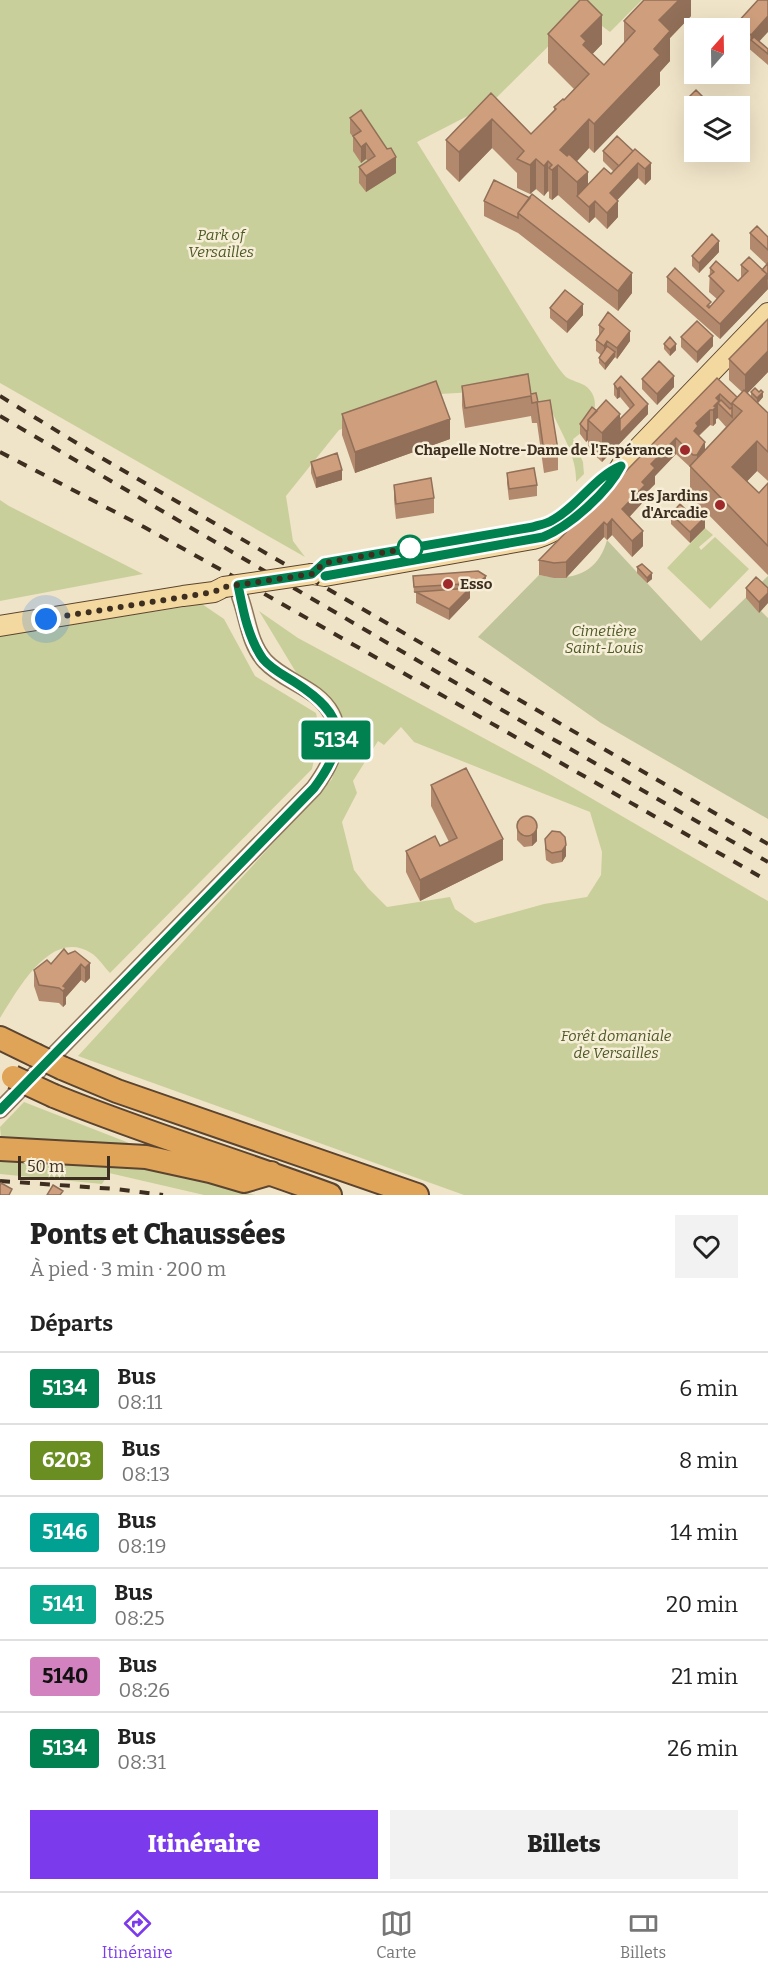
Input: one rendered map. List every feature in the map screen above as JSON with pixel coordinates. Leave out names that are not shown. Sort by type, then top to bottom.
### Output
[{"type":"highway","points":[[0,1038],[117,1091],[417,1195]]},
{"type":"highway","points":[[7,1074],[117,1122],[272,1173],[330,1195]]},
{"type":"highway","points":[[0,1149],[146,1157],[243,1181],[272,1173]]},
{"type":"main road","points":[[0,626],[214,592],[232,592],[312,574],[325,576],[543,537],[571,520],[615,477],[621,466],[716,378],[768,313]]},
{"type":"main road","points":[[0,617],[200,585],[232,592]]},
{"type":"street","points":[[0,1110],[314,788],[332,761],[337,730],[330,712],[314,695],[264,660],[232,592]]},
{"type":"green space","name":"Park of Versailles","points":[[0,0],[642,0],[610,32],[583,12],[489,105],[417,142],[557,366],[566,377],[585,385],[592,393],[595,400],[593,415],[579,435],[573,439],[583,462],[584,474],[576,482],[572,456],[553,414],[550,414],[529,389],[440,394],[339,430],[286,496],[293,541],[305,557],[0,383]]},
{"type":"green space","points":[[0,500],[9,506],[143,574],[0,601]]},
{"type":"green space","points":[[705,528],[713,535],[699,547],[701,550],[715,537],[749,569],[710,609],[667,568]]},
{"type":"green space","name":"Cimetière Saint-Louis","points":[[607,540],[701,641],[768,576],[768,603],[761,611],[768,618],[768,819],[601,723],[478,637],[539,575],[562,577],[582,573],[597,561]]},
{"type":"green space","points":[[202,604],[224,619],[255,676],[316,713],[320,733],[312,769],[110,973],[91,953],[76,947],[62,948],[49,955],[37,966],[0,1018],[0,636]]},
{"type":"green space","name":"Forêt domaniale de Versailles","points":[[259,611],[298,638],[541,769],[768,901],[768,1195],[464,1195],[78,1056],[332,779],[341,743],[336,711],[297,674]],"holes":[[[401,727],[414,742],[590,812],[602,852],[601,875],[587,897],[544,904],[475,923],[455,909],[450,897],[387,907],[354,870],[342,822],[357,793],[353,781],[378,741],[384,745]]]},
{"type":"green space","points":[[24,1102],[142,1148],[9,1144],[1,1137],[0,1127]]},
{"type":"green space","points":[[0,1157],[90,1160],[165,1171],[255,1195],[204,1195],[109,1173],[102,1184],[0,1174]]},
{"type":"building","points":[[580,0],[587,0],[602,15],[581,36],[586,41],[583,45],[604,65],[635,31],[624,21],[644,0],[679,0],[659,20],[670,31],[654,49],[660,55],[594,124],[589,119],[560,150],[567,156],[569,154],[588,172],[577,182],[558,165],[552,170],[549,168],[552,165],[548,161],[544,166],[536,159],[530,165],[517,159],[524,151],[492,119],[459,152],[446,140],[491,93],[531,134],[556,109],[554,107],[589,74],[548,34]]},
{"type":"building","points":[[758,0],[768,0],[768,16],[751,35],[750,18],[742,18]]},
{"type":"building","points":[[754,37],[768,49],[768,54],[751,40]]},
{"type":"building","points":[[696,90],[702,96],[690,96]]},
{"type":"building","points":[[361,110],[387,149],[391,148],[396,157],[366,176],[359,167],[375,156],[366,143],[361,147],[353,136],[361,131],[350,118]]},
{"type":"building","points":[[617,136],[633,151],[619,166],[603,151]]},
{"type":"building","points":[[635,149],[651,163],[645,169],[638,163],[610,193],[618,201],[607,213],[595,201],[589,207],[577,196],[604,168],[611,174]]},
{"type":"building","points":[[494,180],[530,198],[518,213],[518,218],[484,201]]},
{"type":"building","points":[[532,194],[632,273],[618,291],[518,213]]},
{"type":"building","points":[[757,226],[768,237],[768,250],[750,233]]},
{"type":"building","points":[[712,234],[719,241],[699,263],[692,256]]},
{"type":"building","points":[[749,257],[767,274],[720,324],[667,277],[675,268],[711,302],[707,306],[709,308],[724,291],[709,276],[714,272],[710,268],[716,261],[738,281],[748,271],[741,265]]},
{"type":"building","points":[[768,263],[767,279],[767,274],[762,270]]},
{"type":"building","points":[[565,290],[583,304],[567,322],[550,308]]},
{"type":"building","points":[[608,312],[630,331],[617,348],[607,341],[604,346],[596,340],[604,329],[599,325]]},
{"type":"building","points":[[768,319],[768,351],[745,375],[729,359]]},
{"type":"building","points":[[697,321],[713,336],[697,352],[681,337]]},
{"type":"building","points":[[670,337],[676,344],[670,350],[664,344]]},
{"type":"building","points":[[607,346],[615,352],[605,364],[599,358]]},
{"type":"building","points":[[659,361],[674,376],[657,394],[642,379]]},
{"type":"building","points":[[528,374],[531,394],[536,393],[538,402],[550,400],[558,450],[544,452],[537,402],[532,403],[531,396],[465,408],[462,386]]},
{"type":"building","points":[[621,376],[648,404],[620,433],[620,419],[634,405],[620,387],[617,389],[614,384]]},
{"type":"building","points":[[717,378],[737,397],[732,405],[720,394],[716,398],[719,401],[714,406],[716,407],[696,423],[698,426],[694,431],[705,442],[697,455],[693,455],[676,438],[651,464],[655,468],[642,482],[645,485],[622,509],[643,531],[632,541],[612,519],[607,525],[604,522],[566,562],[554,563],[539,560]]},
{"type":"building","points":[[436,381],[450,419],[355,452],[342,414]]},
{"type":"building","points":[[755,388],[763,392],[757,398],[751,392]]},
{"type":"building","points":[[744,390],[768,413],[768,452],[757,441],[732,467],[759,493],[768,483],[768,546],[690,466],[742,411],[732,403]]},
{"type":"building","points":[[606,400],[620,414],[602,433],[588,420]]},
{"type":"building","points":[[721,400],[730,409],[732,407],[732,417],[718,403]]},
{"type":"building","points":[[592,407],[597,411],[588,420],[586,431],[580,424]]},
{"type":"building","points":[[337,453],[342,470],[316,478],[311,462]]},
{"type":"building","points":[[534,468],[537,485],[509,489],[507,473]]},
{"type":"building","points":[[431,478],[434,498],[396,504],[394,485]]},
{"type":"building","points":[[680,504],[693,517],[699,511],[705,517],[690,532],[671,514]]},
{"type":"building","points":[[642,564],[652,573],[647,578],[637,567]]},
{"type":"building","points":[[478,571],[486,576],[479,583],[414,587],[413,576]]},
{"type":"building","points":[[756,577],[768,588],[768,593],[759,602],[746,588]]},
{"type":"building","points":[[470,588],[449,609],[416,592]]},
{"type":"building","points":[[466,768],[503,839],[420,880],[406,851],[435,836],[440,846],[457,838],[431,785]]},
{"type":"building","points":[[527,816],[534,819],[537,826],[534,833],[527,836],[520,833],[517,826],[520,819]]},
{"type":"building","points":[[552,831],[560,832],[565,837],[566,845],[562,851],[552,853],[546,849],[545,839]]},
{"type":"building","points":[[64,949],[68,954],[75,951],[90,963],[85,968],[81,964],[63,986],[66,988],[63,991],[59,988],[39,985],[34,970],[47,960],[51,964]]},
{"type":"building","points":[[1,1183],[12,1189],[9,1195],[0,1195]]},
{"type":"building","points":[[53,1185],[63,1191],[60,1195],[47,1195]]},
{"type":"railway","points":[[0,396],[88,450],[768,844]]},
{"type":"railway","points":[[0,416],[502,710],[768,862]]},
{"type":"railway","points":[[0,452],[144,527],[254,588],[768,881]]},
{"type":"railway","points":[[0,1181],[116,1189],[163,1195]]},
{"type":"bus line","name":"5134","points":[[0,1110],[314,788],[332,761],[336,747],[335,721],[322,701],[264,660],[248,630],[238,585],[312,574],[324,563],[533,527],[550,522],[609,471],[621,466],[615,477],[571,520],[543,537],[325,576]]},
{"type":"place","name":"Chapelle Notre-Dame de l'Espérance","points":[[685,450]]},
{"type":"place","name":"Les Jardins d'Arcadie","points":[[720,505]]},
{"type":"place","name":"Esso","points":[[448,584]]},
{"type":"route","points":[[46,619],[214,592],[224,587],[312,574],[324,563],[410,548]]}]
